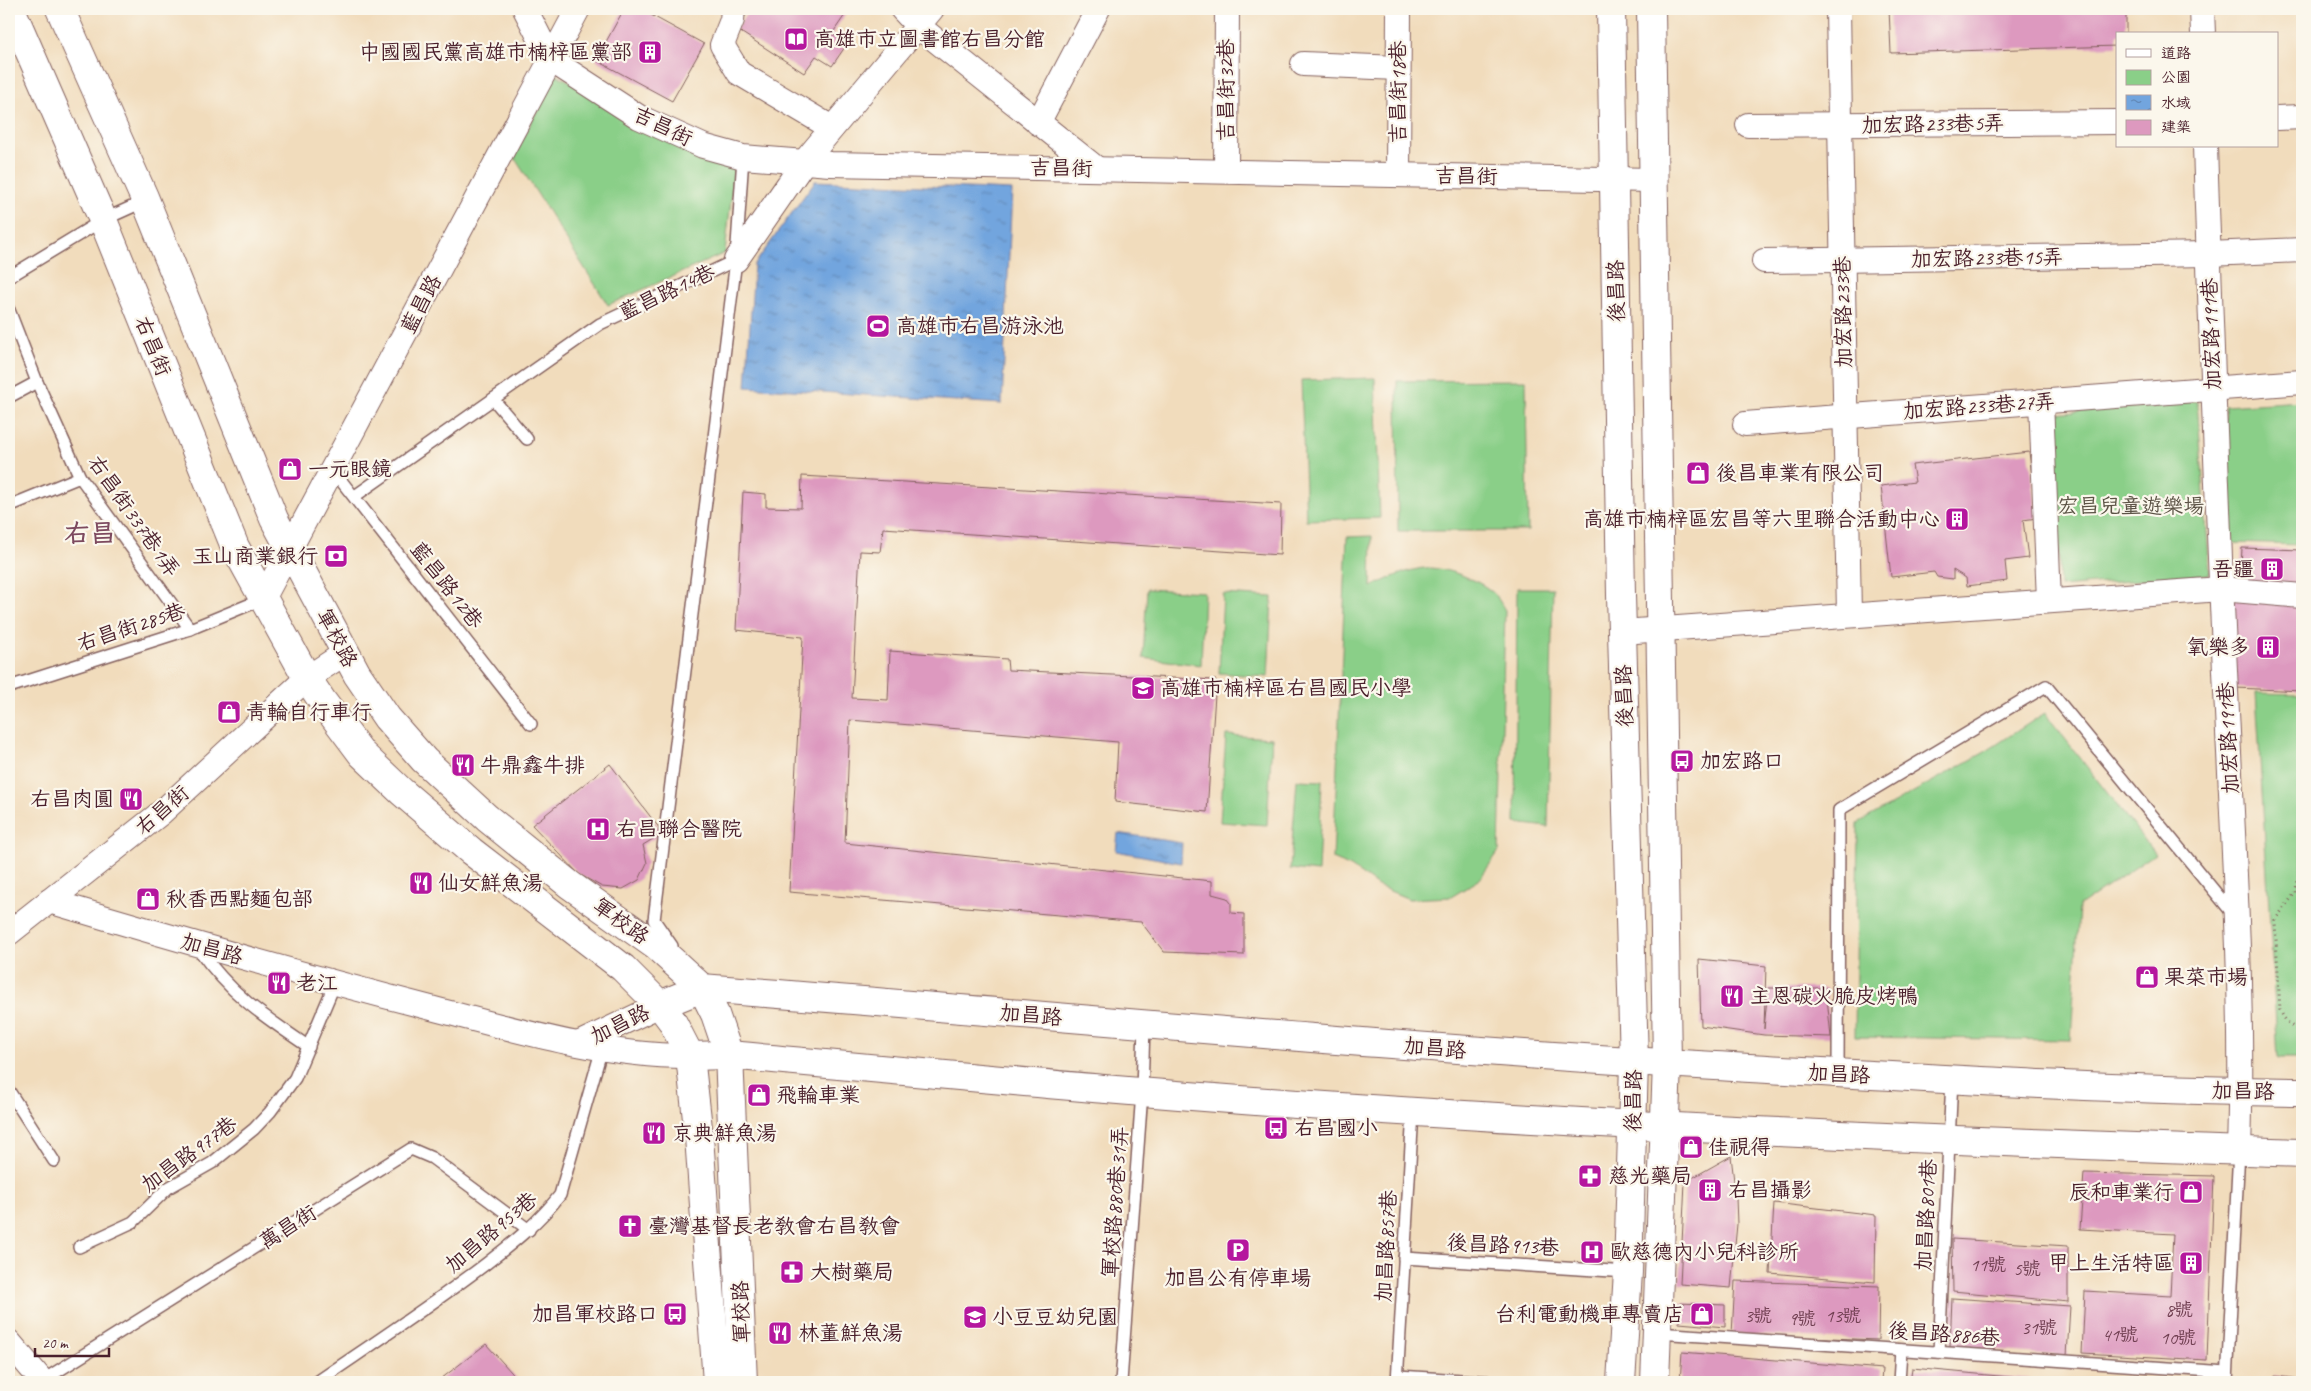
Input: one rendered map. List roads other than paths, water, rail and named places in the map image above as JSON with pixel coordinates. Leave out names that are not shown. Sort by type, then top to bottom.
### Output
[{"type":"street","name":"右昌街","points":[[12,9],[103,220],[236,547],[307,678]]},
{"type":"street","points":[[60,9],[145,200],[274,519],[290,550]]},
{"type":"street","points":[[525,9],[551,60]]},
{"type":"street","name":"藍昌路","points":[[263,599],[578,9]]},
{"type":"street","points":[[733,9],[732,20],[722,45],[739,73],[832,128]]},
{"type":"street","points":[[902,9],[925,17],[1038,123],[1096,169]]},
{"type":"street","points":[[1038,123],[1098,9]]},
{"type":"street","name":"吉昌街32巷","points":[[1226,171],[1227,9]]},
{"type":"street","name":"吉昌街18巷","points":[[1398,174],[1399,9]]},
{"type":"street","name":"後昌路","points":[[1611,9],[1622,632],[1634,1062],[1628,1272],[1621,1382]]},
{"type":"street","name":"後昌路","points":[[1651,9],[1667,1064],[1655,1382]]},
{"type":"street","name":"加宏路233巷","points":[[1838,9],[1849,615]]},
{"type":"street","points":[[2202,9],[2203,32]]},
{"type":"street","name":"藍昌路14巷","points":[[736,260],[804,162],[925,17]]},
{"type":"street","name":"吉昌街","points":[[551,60],[639,117],[703,146],[743,157],[840,164],[1653,180]]},
{"type":"street","points":[[1303,64],[1398,68]]},
{"type":"street","points":[[2278,118],[2302,117]]},
{"type":"street","name":"加宏路233巷5弄","points":[[1748,125],[2116,122]]},
{"type":"street","name":"加宏路191巷","points":[[2205,148],[2212,388],[2236,919],[2241,1091],[2239,1150]]},
{"type":"street","name":"加宏路233巷15弄","points":[[1764,261],[2209,254],[2302,250]]},
{"type":"street","name":"加宏路233巷27弄","points":[[1745,424],[2302,382]]},
{"type":"street","points":[[2041,401],[2049,601]]},
{"type":"street","name":"軍校路","points":[[290,550],[357,674],[387,718],[424,760],[487,818],[570,885],[656,946],[702,988],[715,1014],[729,1055],[743,1382]]},
{"type":"street","points":[[1622,632],[2221,589],[2302,596]]},
{"type":"street","name":"右昌街","points":[[9,933],[162,812],[307,678],[345,652]]},
{"type":"street","name":"軍校路","points":[[307,678],[362,754],[402,792],[471,850],[623,968],[660,1005],[672,1021],[690,1056],[717,1382]]},
{"type":"street","name":"加昌路","points":[[49,901],[197,946],[463,1017],[635,1054],[729,1055],[1142,1092],[1412,1112],[1666,1127],[1948,1140],[2302,1153]]},
{"type":"street","name":"加昌路","points":[[591,1046],[660,1005],[702,988],[1634,1062],[1838,1074],[2159,1089],[2302,1092]]},
{"type":"street","name":"萬昌街","points":[[9,1342],[43,1382]]},
{"type":"lane","points":[[702,988],[654,920],[736,260],[743,157]]},
{"type":"lane","points":[[9,277],[103,220],[145,200]]},
{"type":"lane","name":"藍昌路14巷","points":[[355,496],[600,324],[736,260]]},
{"type":"lane","name":"右昌街337巷1弄","points":[[9,310],[37,382],[80,477],[190,629]]},
{"type":"lane","points":[[9,397],[37,382]]},
{"type":"lane","points":[[493,399],[527,439]]},
{"type":"lane","name":"藍昌路12巷","points":[[332,469],[355,496],[531,724]]},
{"type":"lane","points":[[9,506],[80,477]]},
{"type":"lane","name":"右昌街285巷","points":[[9,686],[190,629],[263,599]]},
{"type":"lane","points":[[1838,1074],[1839,810],[2046,686],[2236,919]]},
{"type":"lane","points":[[197,946],[215,972],[249,1006],[309,1048]]},
{"type":"lane","name":"加昌路977巷","points":[[78,1247],[133,1222],[168,1188],[212,1163],[254,1130],[296,1078],[335,983]]},
{"type":"lane","name":"軍校路880巷31弄","points":[[1121,1382],[1142,1092],[1144,1024]]},
{"type":"lane","name":"加昌路953巷","points":[[317,1382],[460,1284],[529,1230],[560,1196],[591,1046]]},
{"type":"lane","name":"加昌路801巷","points":[[1939,1352],[1952,1079]]},
{"type":"lane","points":[[9,1091],[54,1160]]},
{"type":"lane","name":"加昌路857巷","points":[[1398,1379],[1412,1112]]},
{"type":"lane","name":"萬昌街","points":[[43,1382],[411,1149],[432,1158],[529,1230]]},
{"type":"lane","points":[[2213,1382],[2227,1377],[2239,1150]]},
{"type":"lane","name":"後昌路913巷","points":[[1404,1258],[1628,1272]]},
{"type":"lane","name":"後昌路886巷","points":[[1658,1333],[1939,1352],[2227,1377]]},
{"type":"lane","points":[[1899,1382],[1901,1350]]},
{"type":"lane","points":[[1398,1379],[1494,1382]]},
{"type":"water","name":"高雄市右昌游泳池","points":[[815,181],[1012,190],[1002,404],[746,387],[754,265]]},
{"type":"water","points":[[1118,833],[1182,843],[1181,863],[1116,851]]},
{"type":"place","name":"高雄市立圖書館右昌分館","points":[[796,39]]},
{"type":"place","name":"中國國民黨高雄市楠梓區黨部","points":[[650,52]]},
{"type":"place","name":"高雄市右昌游泳池","points":[[878,326]]},
{"type":"place","name":"一元眼鏡","points":[[290,469]]},
{"type":"place","name":"後昌車業有限公司","points":[[1698,473]]},
{"type":"place","name":"高雄市楠梓區宏昌等六里聯合活動中心","points":[[1957,519]]},
{"type":"place","name":"玉山商業銀行","points":[[336,556]]},
{"type":"place","name":"吾疆","points":[[2272,569]]},
{"type":"place","name":"氧樂多","points":[[2268,647]]},
{"type":"place","name":"高雄市楠梓區右昌國民小學","points":[[1143,688]]},
{"type":"place","name":"青輪自行車行","points":[[229,712]]},
{"type":"place","name":"加宏路口","points":[[1682,761]]},
{"type":"place","name":"牛鼎鑫牛排","points":[[463,765]]},
{"type":"place","name":"右昌肉圓","points":[[131,799]]},
{"type":"place","name":"右昌聯合醫院","points":[[598,829]]},
{"type":"place","name":"仙女鮮魚湯","points":[[421,883]]},
{"type":"place","name":"秋香西點麵包部","points":[[148,899]]},
{"type":"place","name":"果菜市場","points":[[2147,977]]},
{"type":"place","name":"老江","points":[[279,983]]},
{"type":"place","name":"主恩碳火脆皮烤鴨","points":[[1732,996]]},
{"type":"place","name":"飛輪車業","points":[[759,1095]]},
{"type":"place","name":"右昌國小","points":[[1276,1128]]},
{"type":"place","name":"京典鮮魚湯","points":[[654,1133]]},
{"type":"place","name":"佳視得","points":[[1691,1147]]},
{"type":"place","name":"慈光藥局","points":[[1590,1176]]},
{"type":"place","name":"右昌攝影","points":[[1710,1190]]},
{"type":"place","name":"辰和車業行","points":[[2191,1192]]},
{"type":"place","name":"臺灣基督長老教會右昌教會","points":[[630,1226]]},
{"type":"place","name":"加昌公有停車場","points":[[1238,1250]]},
{"type":"place","name":"歐慈德內小兒科診所","points":[[1592,1252]]},
{"type":"place","name":"甲上生活特區","points":[[2191,1263]]},
{"type":"place","name":"大樹藥局","points":[[792,1272]]},
{"type":"place","name":"加昌軍校路口","points":[[675,1314]]},
{"type":"place","name":"台利電動機車專賣店","points":[[1702,1314]]},
{"type":"place","name":"小豆豆幼兒園","points":[[975,1317]]},
{"type":"place","name":"林董鮮魚湯","points":[[780,1333]]},
{"type":"district","name":"右昌","points":[[90,533]]},
{"type":"park label","name":"宏昌兒童遊樂場","points":[[2131,506]]}]
